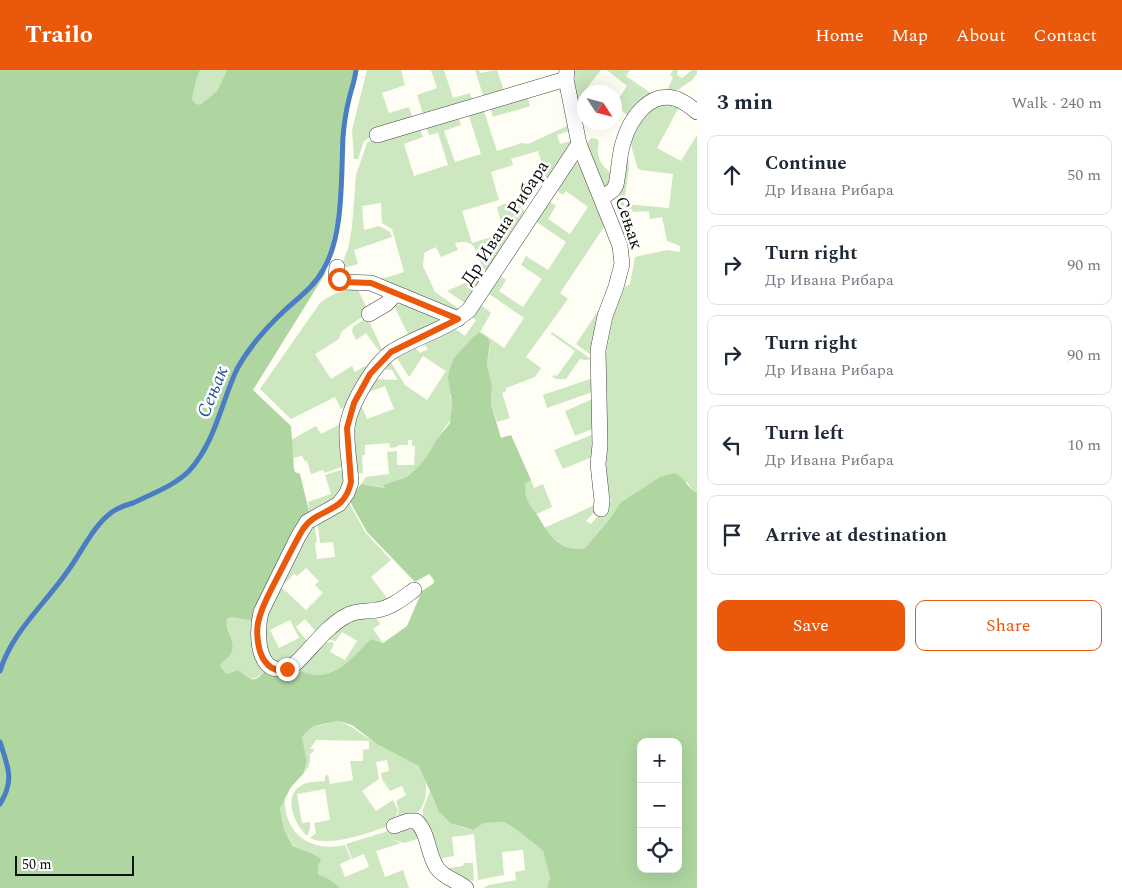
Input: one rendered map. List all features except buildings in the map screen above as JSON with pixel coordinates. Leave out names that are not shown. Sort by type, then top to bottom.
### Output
[{"type":"street","points":[[377,135],[567,74]]},
{"type":"street","name":"Сењак","points":[[567,74],[579,144],[620,246],[622,264],[605,316],[598,350],[600,445],[598,464],[602,501],[601,509]]},
{"type":"street","points":[[602,198],[613,190],[616,185],[623,144],[632,120],[640,110],[652,101],[668,97],[683,102],[697,112]]},
{"type":"street","name":"Др Ивана Рибара","points":[[414,590],[386,608],[355,612],[345,616],[295,664],[287,669],[274,669],[262,655],[258,637],[258,624],[261,612],[298,538],[308,522],[339,504],[349,488],[351,482],[347,428],[354,403],[370,374],[391,352],[458,319],[474,304],[579,144]]},
{"type":"street","points":[[337,267],[336,276],[344,282],[371,283],[458,319]]},
{"type":"street","points":[[370,314],[386,304],[396,294]]},
{"type":"street","points":[[394,826],[408,821],[416,821],[421,826],[431,857],[437,868],[446,877],[466,888]]},
{"type":"green space","points":[[0,70],[200,70],[192,99],[200,105],[217,91],[227,70],[356,70],[346,116],[343,170],[337,216],[325,274],[253,390],[291,426],[294,469],[295,472],[300,474],[310,515],[255,621],[230,617],[227,620],[227,628],[232,640],[232,649],[230,655],[220,666],[227,674],[238,670],[250,679],[256,679],[264,672],[272,673],[290,670],[314,675],[325,674],[347,662],[371,639],[383,643],[407,626],[422,591],[434,583],[434,580],[429,574],[415,582],[367,532],[349,500],[361,484],[385,488],[383,485],[407,477],[419,466],[450,423],[452,403],[448,377],[454,358],[480,332],[490,342],[487,364],[492,385],[491,404],[501,438],[511,435],[531,480],[525,484],[527,498],[546,529],[556,541],[569,548],[585,548],[609,520],[620,503],[660,477],[675,473],[697,493],[697,888],[547,888],[550,878],[543,851],[516,829],[504,822],[484,823],[473,830],[450,823],[439,812],[419,766],[377,744],[352,725],[339,721],[312,727],[302,737],[307,761],[303,774],[291,787],[280,808],[284,829],[293,846],[321,859],[318,866],[318,874],[341,888],[0,888]]},
{"type":"green space","points":[[200,70],[227,70],[217,91],[200,105],[192,99]]},
{"type":"green space","points":[[367,70],[401,70],[405,85],[382,93],[389,113],[409,107],[413,119],[364,141],[358,159],[354,159],[352,130]]},
{"type":"green space","points":[[431,70],[444,70],[453,98],[470,93],[473,102],[424,117],[417,95],[437,88]]},
{"type":"green space","points":[[475,70],[479,70],[480,73],[497,70],[504,91],[484,98]]},
{"type":"green space","points":[[575,70],[601,70],[589,85],[577,85],[577,102],[574,87]]},
{"type":"green space","points":[[607,70],[630,70],[626,76],[652,94],[629,117],[622,110],[622,94],[627,86]]},
{"type":"green space","points":[[673,70],[678,70],[677,75],[682,78],[692,70],[697,70],[697,74],[675,92],[667,91],[673,77],[670,75]]},
{"type":"green space","points":[[527,95],[530,106],[493,117],[490,106]]},
{"type":"green space","points":[[662,103],[679,107],[657,148],[681,161],[697,135],[697,493],[693,491],[687,482],[620,503],[609,520],[585,548],[567,547],[557,541],[544,528],[595,505],[597,509],[586,521],[591,524],[611,501],[605,472],[607,443],[606,353],[613,317],[625,287],[630,284],[635,257],[667,250],[680,252],[680,246],[667,241],[662,217],[650,219],[649,211],[633,212],[632,209],[624,211],[628,240],[627,247],[617,208],[628,155],[629,168],[624,204],[669,208],[673,174],[640,170],[637,167],[631,144],[633,131],[637,125],[651,110]]},
{"type":"green space","points":[[483,108],[497,151],[522,143],[528,144],[567,126],[569,131],[557,135],[560,144],[571,141],[570,146],[547,181],[538,151],[511,159],[513,165],[491,172],[499,200],[462,211],[472,243],[504,233],[497,207],[517,199],[525,213],[487,271],[470,243],[455,243],[458,250],[441,257],[436,247],[424,253],[423,266],[435,292],[461,310],[447,309],[378,280],[404,272],[392,229],[382,223],[381,203],[362,206],[364,230],[379,226],[390,232],[392,237],[354,250],[358,264],[340,269],[348,249],[352,227],[356,175],[367,143],[376,137],[420,129],[423,137],[404,144],[414,176],[448,165],[438,133],[429,135],[426,127],[458,116],[461,125],[444,131],[455,162],[481,154],[468,113]]},
{"type":"green space","points":[[591,138],[597,139],[599,142],[598,152],[600,161],[613,174],[608,185],[605,186],[586,145]]},
{"type":"green space","points":[[574,163],[578,163],[596,201],[604,227],[560,293],[568,299],[526,357],[541,368],[535,377],[506,388],[506,391],[502,393],[510,418],[497,422],[491,404],[492,385],[487,364],[490,346],[487,337],[483,333],[504,348],[524,318],[488,293],[499,275],[506,280],[499,291],[523,307],[542,279],[521,265],[526,256],[548,270],[566,242],[535,221],[549,201],[556,206],[548,219],[570,234],[588,207],[566,191],[563,195],[556,190]]},
{"type":"green space","points":[[476,278],[481,281],[465,303],[447,291]]},
{"type":"green space","points":[[357,288],[369,312],[342,331],[339,339],[315,354],[331,379],[352,366],[355,372],[365,366],[368,369],[348,405],[341,409],[335,397],[291,419],[260,389],[320,303],[337,293]]},
{"type":"green space","points":[[401,304],[435,317],[436,323],[409,336],[394,306]]},
{"type":"green space","points":[[481,305],[491,313],[480,332],[474,336],[450,396],[452,403],[451,419],[429,453],[407,477],[384,485],[387,488],[361,484],[366,477],[389,474],[387,452],[397,451],[397,465],[414,465],[415,446],[412,446],[412,440],[408,440],[408,445],[390,448],[389,443],[365,445],[365,455],[362,455],[363,473],[356,473],[351,443],[360,403],[367,419],[394,409],[385,386],[361,395],[372,379],[398,380],[392,370],[380,369],[389,359],[405,385],[427,400],[446,371],[423,356],[409,377],[395,355],[414,346],[420,353],[428,349],[422,342],[454,328],[465,336],[476,320],[472,317]]},
{"type":"green space","points":[[600,308],[590,354],[576,344]]},
{"type":"green space","points":[[367,317],[382,349],[379,351],[366,333],[356,340],[352,331],[353,327]]},
{"type":"green space","points":[[552,332],[591,359],[580,359],[566,379],[552,377],[554,375],[557,376],[575,351],[551,334]]},
{"type":"green space","points":[[593,378],[595,391],[547,408],[543,395]]},
{"type":"green space","points":[[595,398],[595,428],[575,436],[565,411]]},
{"type":"green space","points":[[344,422],[347,465],[325,473],[323,470],[311,474],[307,461],[302,456],[292,458],[291,440],[316,426],[321,434]]},
{"type":"green space","points":[[594,434],[592,457],[563,469],[554,450]]},
{"type":"green space","points":[[347,468],[344,492],[310,515],[308,502],[331,494],[325,475]]},
{"type":"green space","points":[[531,480],[534,488],[543,484],[552,507],[537,514],[525,498],[525,484]]},
{"type":"green space","points":[[348,501],[365,532],[391,560],[371,577],[391,603],[316,632],[305,619],[296,627],[310,645],[289,664],[271,661],[261,625],[278,584],[306,610],[323,593],[315,585],[319,581],[306,568],[297,576],[294,574],[283,585],[279,582],[314,522],[317,559],[335,557],[333,542],[320,543],[317,520]],"holes":[[[290,620],[299,638],[279,648],[270,630]]]},
{"type":"green space","points":[[385,611],[377,619],[380,624],[373,629],[383,643],[371,639],[346,663],[332,672],[313,675],[292,670],[320,643],[332,642],[334,644],[330,652],[345,660],[357,641],[342,632],[335,642],[333,640],[322,640],[345,619]]},
{"type":"green space","points":[[230,617],[255,621],[264,672],[256,678],[249,679],[238,670],[227,674],[220,666],[231,652],[232,646],[226,622]]},
{"type":"green space","points":[[339,721],[416,763],[423,771],[425,778],[425,800],[418,812],[412,816],[396,819],[399,810],[396,801],[406,795],[402,786],[390,791],[382,779],[381,773],[389,771],[387,760],[376,762],[379,779],[362,791],[376,811],[393,800],[398,810],[395,819],[387,820],[387,824],[391,825],[350,838],[318,841],[310,838],[316,833],[314,823],[330,820],[325,789],[297,794],[302,823],[310,822],[307,836],[298,825],[292,810],[291,803],[296,790],[310,782],[325,781],[325,776],[328,775],[330,784],[353,780],[350,761],[363,761],[363,750],[369,749],[369,741],[316,740],[310,749],[314,749],[314,751],[310,754],[309,764],[303,774],[307,761],[302,737],[312,727]]},
{"type":"green space","points":[[430,791],[437,808],[450,822],[473,830],[484,823],[504,822],[516,829],[543,851],[550,878],[547,888],[483,888],[489,885],[516,880],[515,872],[525,870],[523,850],[502,852],[504,875],[478,880],[474,834],[452,837],[454,856],[442,858],[444,871],[423,820],[423,809]]},
{"type":"green space","points":[[285,798],[289,822],[294,831],[302,838],[321,846],[345,845],[351,859],[340,864],[345,877],[369,867],[364,854],[352,859],[346,844],[411,824],[420,838],[405,843],[390,839],[401,843],[376,851],[385,877],[403,870],[409,888],[341,888],[318,874],[318,866],[311,853],[294,846],[284,829],[280,808]]},
{"type":"green space","points":[[464,863],[473,863],[474,881],[457,877],[450,872],[449,868],[463,866]]},
{"type":"waterway","name":"Сењак","points":[[0,671],[5,657],[20,631],[58,584],[93,532],[105,518],[117,509],[169,485],[189,471],[198,460],[217,422],[231,382],[247,353],[258,338],[310,287],[323,270],[330,256],[338,223],[344,127],[356,70]]},
{"type":"waterway","name":"Сењак","points":[[0,742],[9,773],[5,795],[0,804]]},
{"type":"route","points":[[287,669],[274,669],[269,666],[262,655],[258,637],[258,624],[261,612],[303,529],[313,518],[333,509],[339,504],[344,499],[349,488],[351,482],[347,428],[354,403],[370,374],[391,352],[458,319],[371,283],[344,282],[339,279]]}]
